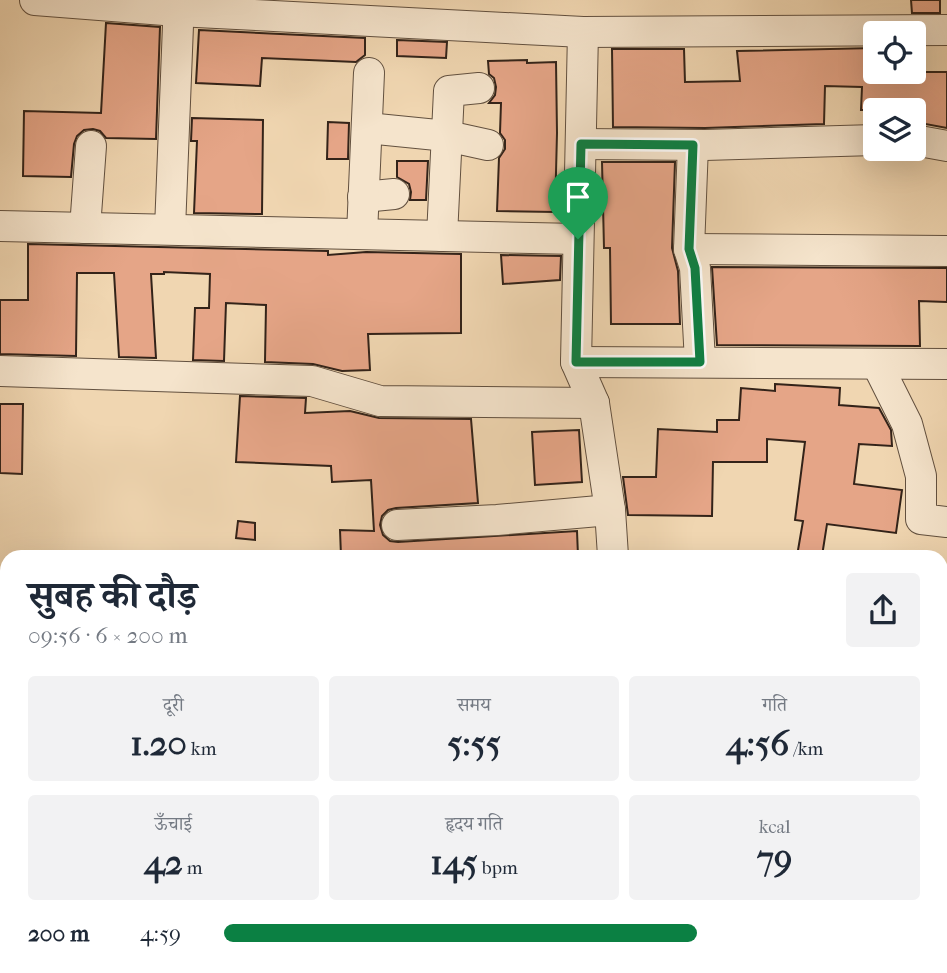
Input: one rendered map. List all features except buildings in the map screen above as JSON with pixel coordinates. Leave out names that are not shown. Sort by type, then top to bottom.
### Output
[{"type":"street","points":[[35,0],[178,6],[583,32],[947,30]]},
{"type":"street","points":[[170,229],[178,6]]},
{"type":"street","points":[[583,32],[576,362],[594,403],[610,510],[613,550]]},
{"type":"street","points":[[362,234],[369,73]]},
{"type":"street","points":[[442,236],[449,91],[479,88]]},
{"type":"street","points":[[366,128],[447,136],[488,145]]},
{"type":"street","points":[[581,144],[693,145],[863,139]]},
{"type":"street","points":[[926,142],[947,146]]},
{"type":"street","points":[[693,145],[689,249],[695,268],[700,362]]},
{"type":"street","points":[[85,228],[91,146]]},
{"type":"street","points":[[363,197],[394,194]]},
{"type":"street","points":[[0,226],[578,239]]},
{"type":"street","points":[[689,249],[947,251]]},
{"type":"street","points":[[576,362],[947,365]]},
{"type":"street","points":[[877,364],[906,424],[920,476],[921,519],[947,522]]},
{"type":"street","points":[[0,371],[312,382],[380,401],[594,403]]},
{"type":"street","points":[[397,524],[498,520],[610,510]]},
{"type":"route","points":[[581,144],[693,145],[689,249],[695,268],[700,362],[576,362],[578,239],[581,144]]}]
